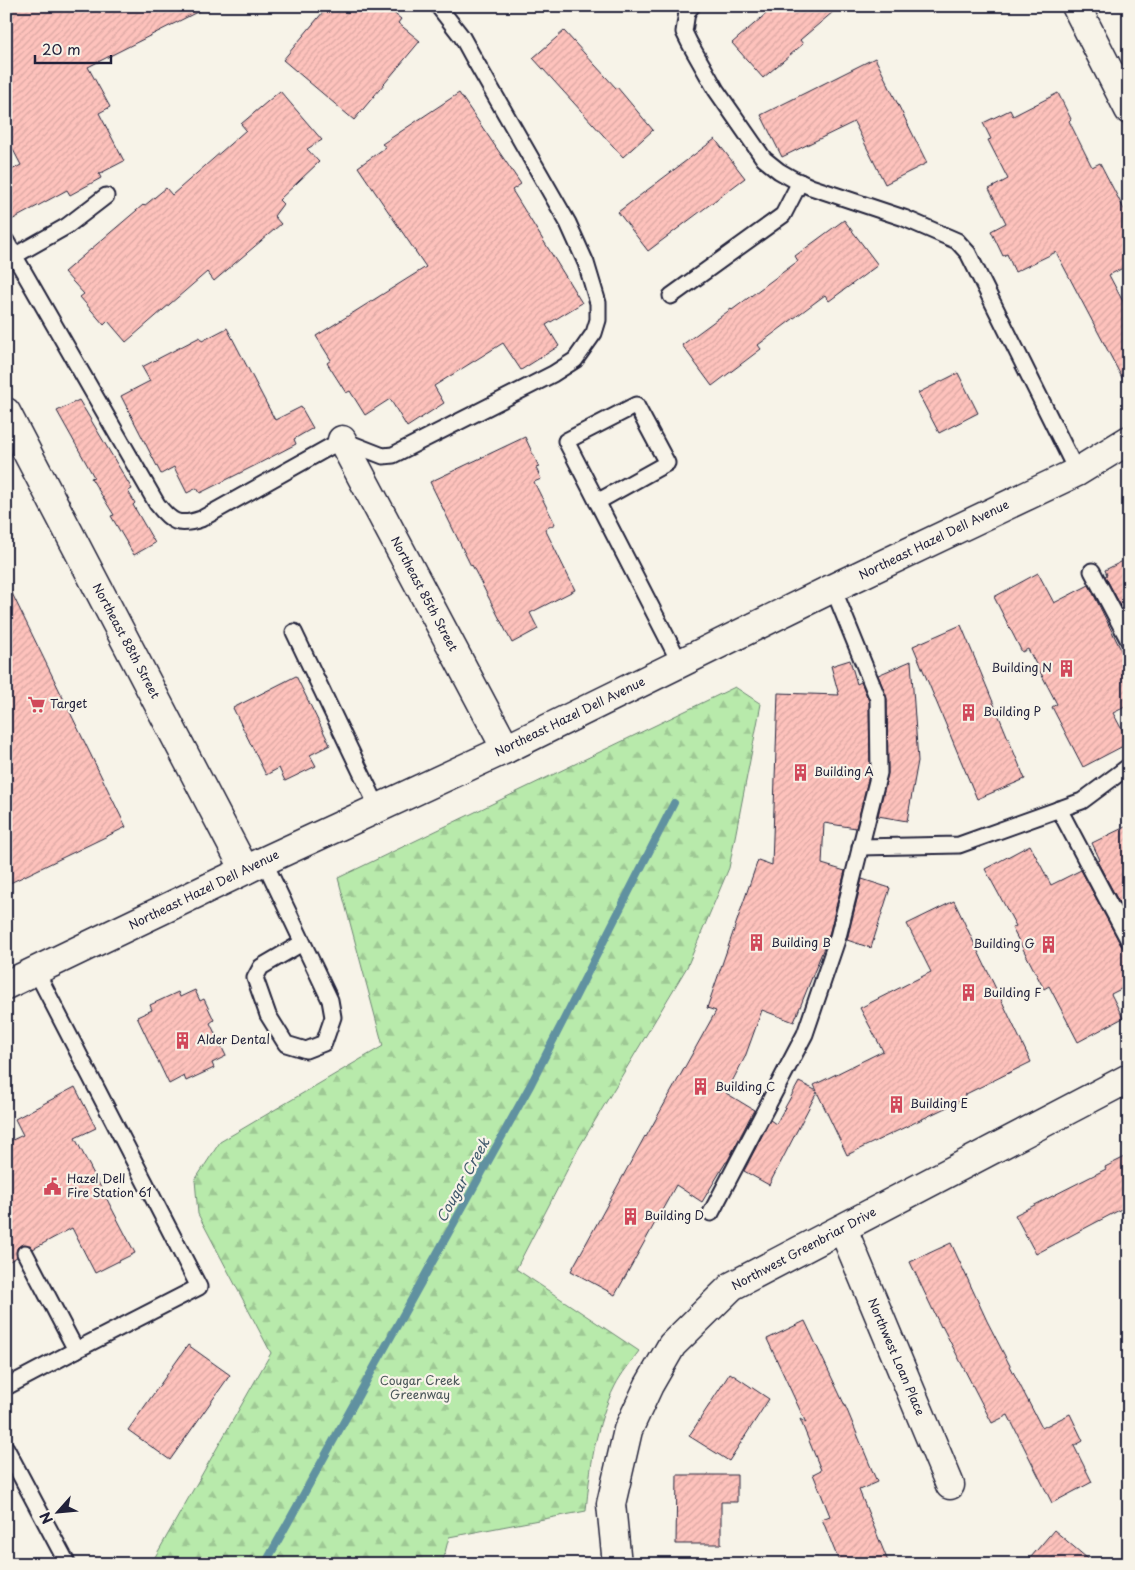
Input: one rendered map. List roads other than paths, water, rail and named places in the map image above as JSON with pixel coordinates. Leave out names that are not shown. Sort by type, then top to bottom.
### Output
[{"type":"street","points":[[1076,6],[1129,110]]},
{"type":"street","name":"Northeast 88th Street","points":[[6,412],[255,866]]},
{"type":"street","name":"Northeast 85th Street","points":[[342,440],[506,749]]},
{"type":"street","name":"Northeast Hazel Dell Avenue","points":[[6,985],[506,749],[833,588],[1077,472],[1129,440]]},
{"type":"street","name":"Northwest Greenbriar Drive","points":[[617,1564],[611,1504],[628,1430],[649,1385],[672,1345],[732,1286],[1129,1078]]},
{"type":"street","name":"Northwest Loan Place","points":[[843,1229],[950,1485]]},
{"type":"lane","points":[[6,242],[157,504],[166,516],[178,523],[189,523],[201,519],[342,440],[383,456],[393,455],[553,374],[575,360],[594,333],[598,320],[598,303],[586,263],[568,224],[462,37],[438,6]]},
{"type":"lane","points":[[692,6],[687,12],[684,32],[704,70],[738,124],[764,159],[779,171],[810,187],[904,218],[957,241],[968,253],[1077,472]]},
{"type":"lane","points":[[671,296],[783,215],[800,182]]},
{"type":"lane","points":[[14,256],[67,226],[106,196]]},
{"type":"lane","points":[[597,502],[667,463],[636,405],[566,441],[597,502],[680,663]]},
{"type":"lane","points":[[1092,571],[1129,641]]},
{"type":"lane","points":[[711,1213],[805,1034],[838,937],[879,773],[878,699],[833,588]]},
{"type":"lane","points":[[294,632],[378,808]]},
{"type":"lane","points":[[860,847],[959,845],[1082,801],[1129,766]]},
{"type":"lane","points":[[1059,809],[1129,941]]},
{"type":"lane","points":[[255,866],[302,943],[330,1000],[333,1017],[324,1043],[306,1050],[286,1044],[268,1015],[256,978],[261,967],[302,943]]},
{"type":"lane","points":[[6,1387],[199,1287],[36,971]]},
{"type":"lane","points":[[25,1253],[76,1350]]},
{"type":"lane","points":[[6,1448],[67,1563]]},
{"type":"waterway","name":"Cougar Creek","points":[[265,1564],[531,1084],[674,803]]},
{"type":"place","name":"Building N","points":[[1066,668]]},
{"type":"place","name":"Target","points":[[36,704]]},
{"type":"place","name":"Building P","points":[[969,712]]},
{"type":"place","name":"Building A","points":[[800,772]]},
{"type":"place","name":"Building B","points":[[757,943]]},
{"type":"place","name":"Building G","points":[[1049,944]]},
{"type":"place","name":"Building F","points":[[969,993]]},
{"type":"place","name":"Alder Dental","points":[[183,1040]]},
{"type":"place","name":"Building C","points":[[701,1087]]},
{"type":"place","name":"Building E","points":[[896,1104]]},
{"type":"place","name":"Hazel Dell Fire Station 61","points":[[53,1186]]},
{"type":"place","name":"Building D","points":[[630,1216]]},
{"type":"park label","name":"Cougar Creek Greenway","points":[[420,1388]]}]
